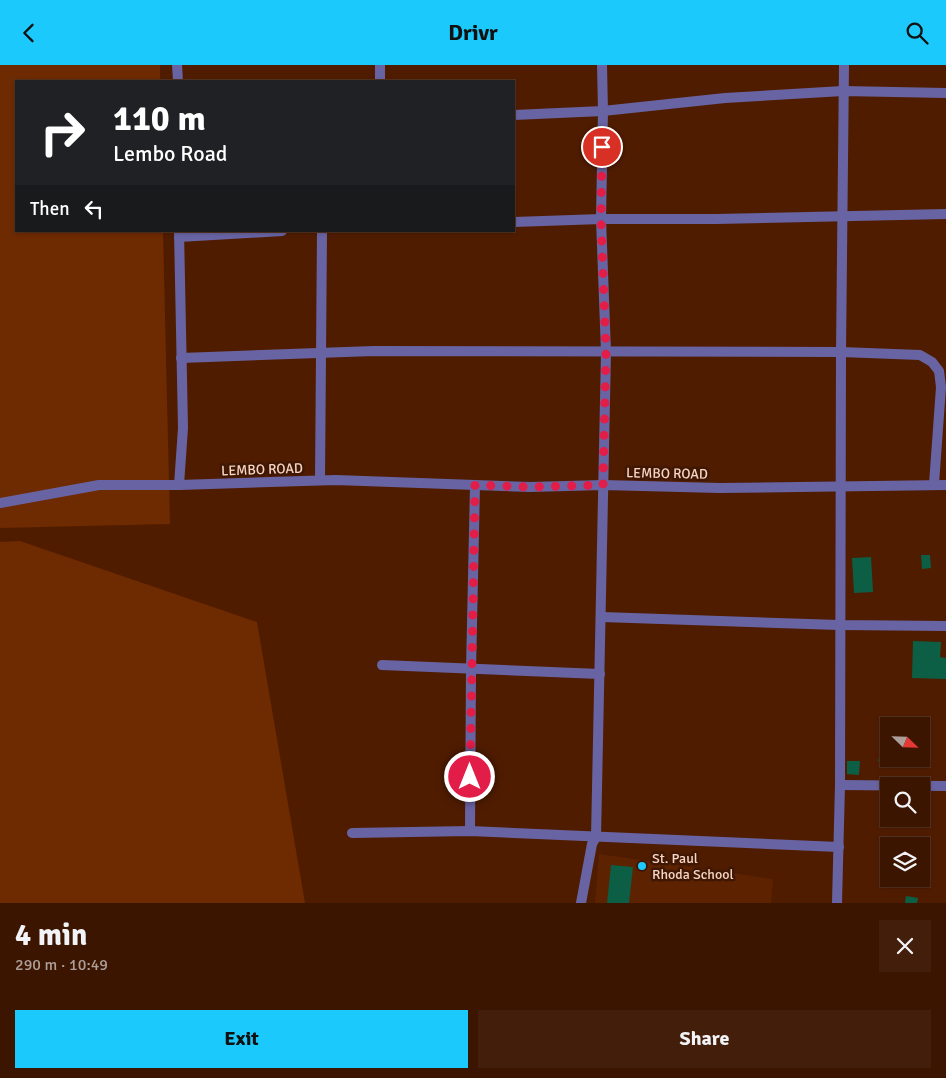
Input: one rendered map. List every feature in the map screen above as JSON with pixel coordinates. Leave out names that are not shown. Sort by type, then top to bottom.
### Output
[{"type":"street","points":[[178,65],[178,80]]},
{"type":"street","points":[[380,65],[380,80]]},
{"type":"street","points":[[581,903],[592,844],[596,837],[602,617],[606,351],[601,219],[602,65]]},
{"type":"street","points":[[837,903],[840,785],[839,625],[844,65]]},
{"type":"street","points":[[515,115],[603,111],[725,98],[843,91],[946,93]]},
{"type":"street","points":[[515,222],[946,214]]},
{"type":"street","points":[[179,485],[183,428],[179,234],[248,232]]},
{"type":"street","points":[[320,481],[322,232]]},
{"type":"street","points":[[181,358],[374,351],[841,352],[920,355],[932,361],[938,371],[941,387],[934,484]]},
{"type":"street","name":"LEMBO ROAD","points":[[0,503],[99,485],[320,481],[530,487],[603,485],[720,488],[946,485]]},
{"type":"street","points":[[470,831],[475,485]]},
{"type":"street","points":[[602,617],[839,625],[946,626]]},
{"type":"street","points":[[382,665],[600,674]]},
{"type":"street","points":[[840,785],[946,786]]},
{"type":"street","points":[[352,833],[470,831],[839,847]]},
{"type":"shaded area","points":[[0,65],[160,65],[160,80],[15,80],[15,232],[163,232],[170,524],[0,528]]},
{"type":"shaded area","points":[[20,541],[257,622],[305,903],[0,903],[0,542]]},
{"type":"shaded area","name":"St. Paul Rhoda School","points":[[599,854],[773,879],[771,903],[595,903]]},
{"type":"building","points":[[921,555],[930,555],[931,568],[922,569]]},
{"type":"building","points":[[871,557],[873,592],[854,593],[852,558]]},
{"type":"building","points":[[913,641],[941,642],[940,657],[946,658],[946,679],[912,678]]},
{"type":"building","points":[[847,761],[860,761],[859,775],[847,774]]},
{"type":"building","points":[[611,865],[633,867],[629,903],[607,903]]},
{"type":"building","points":[[906,896],[918,898],[917,903],[905,903]]},
{"type":"place","name":"St. Paul Rhoda School","points":[[642,866]]},
{"type":"route","points":[[470,777],[475,485],[530,487],[603,485],[606,351],[601,219],[602,147]]}]
